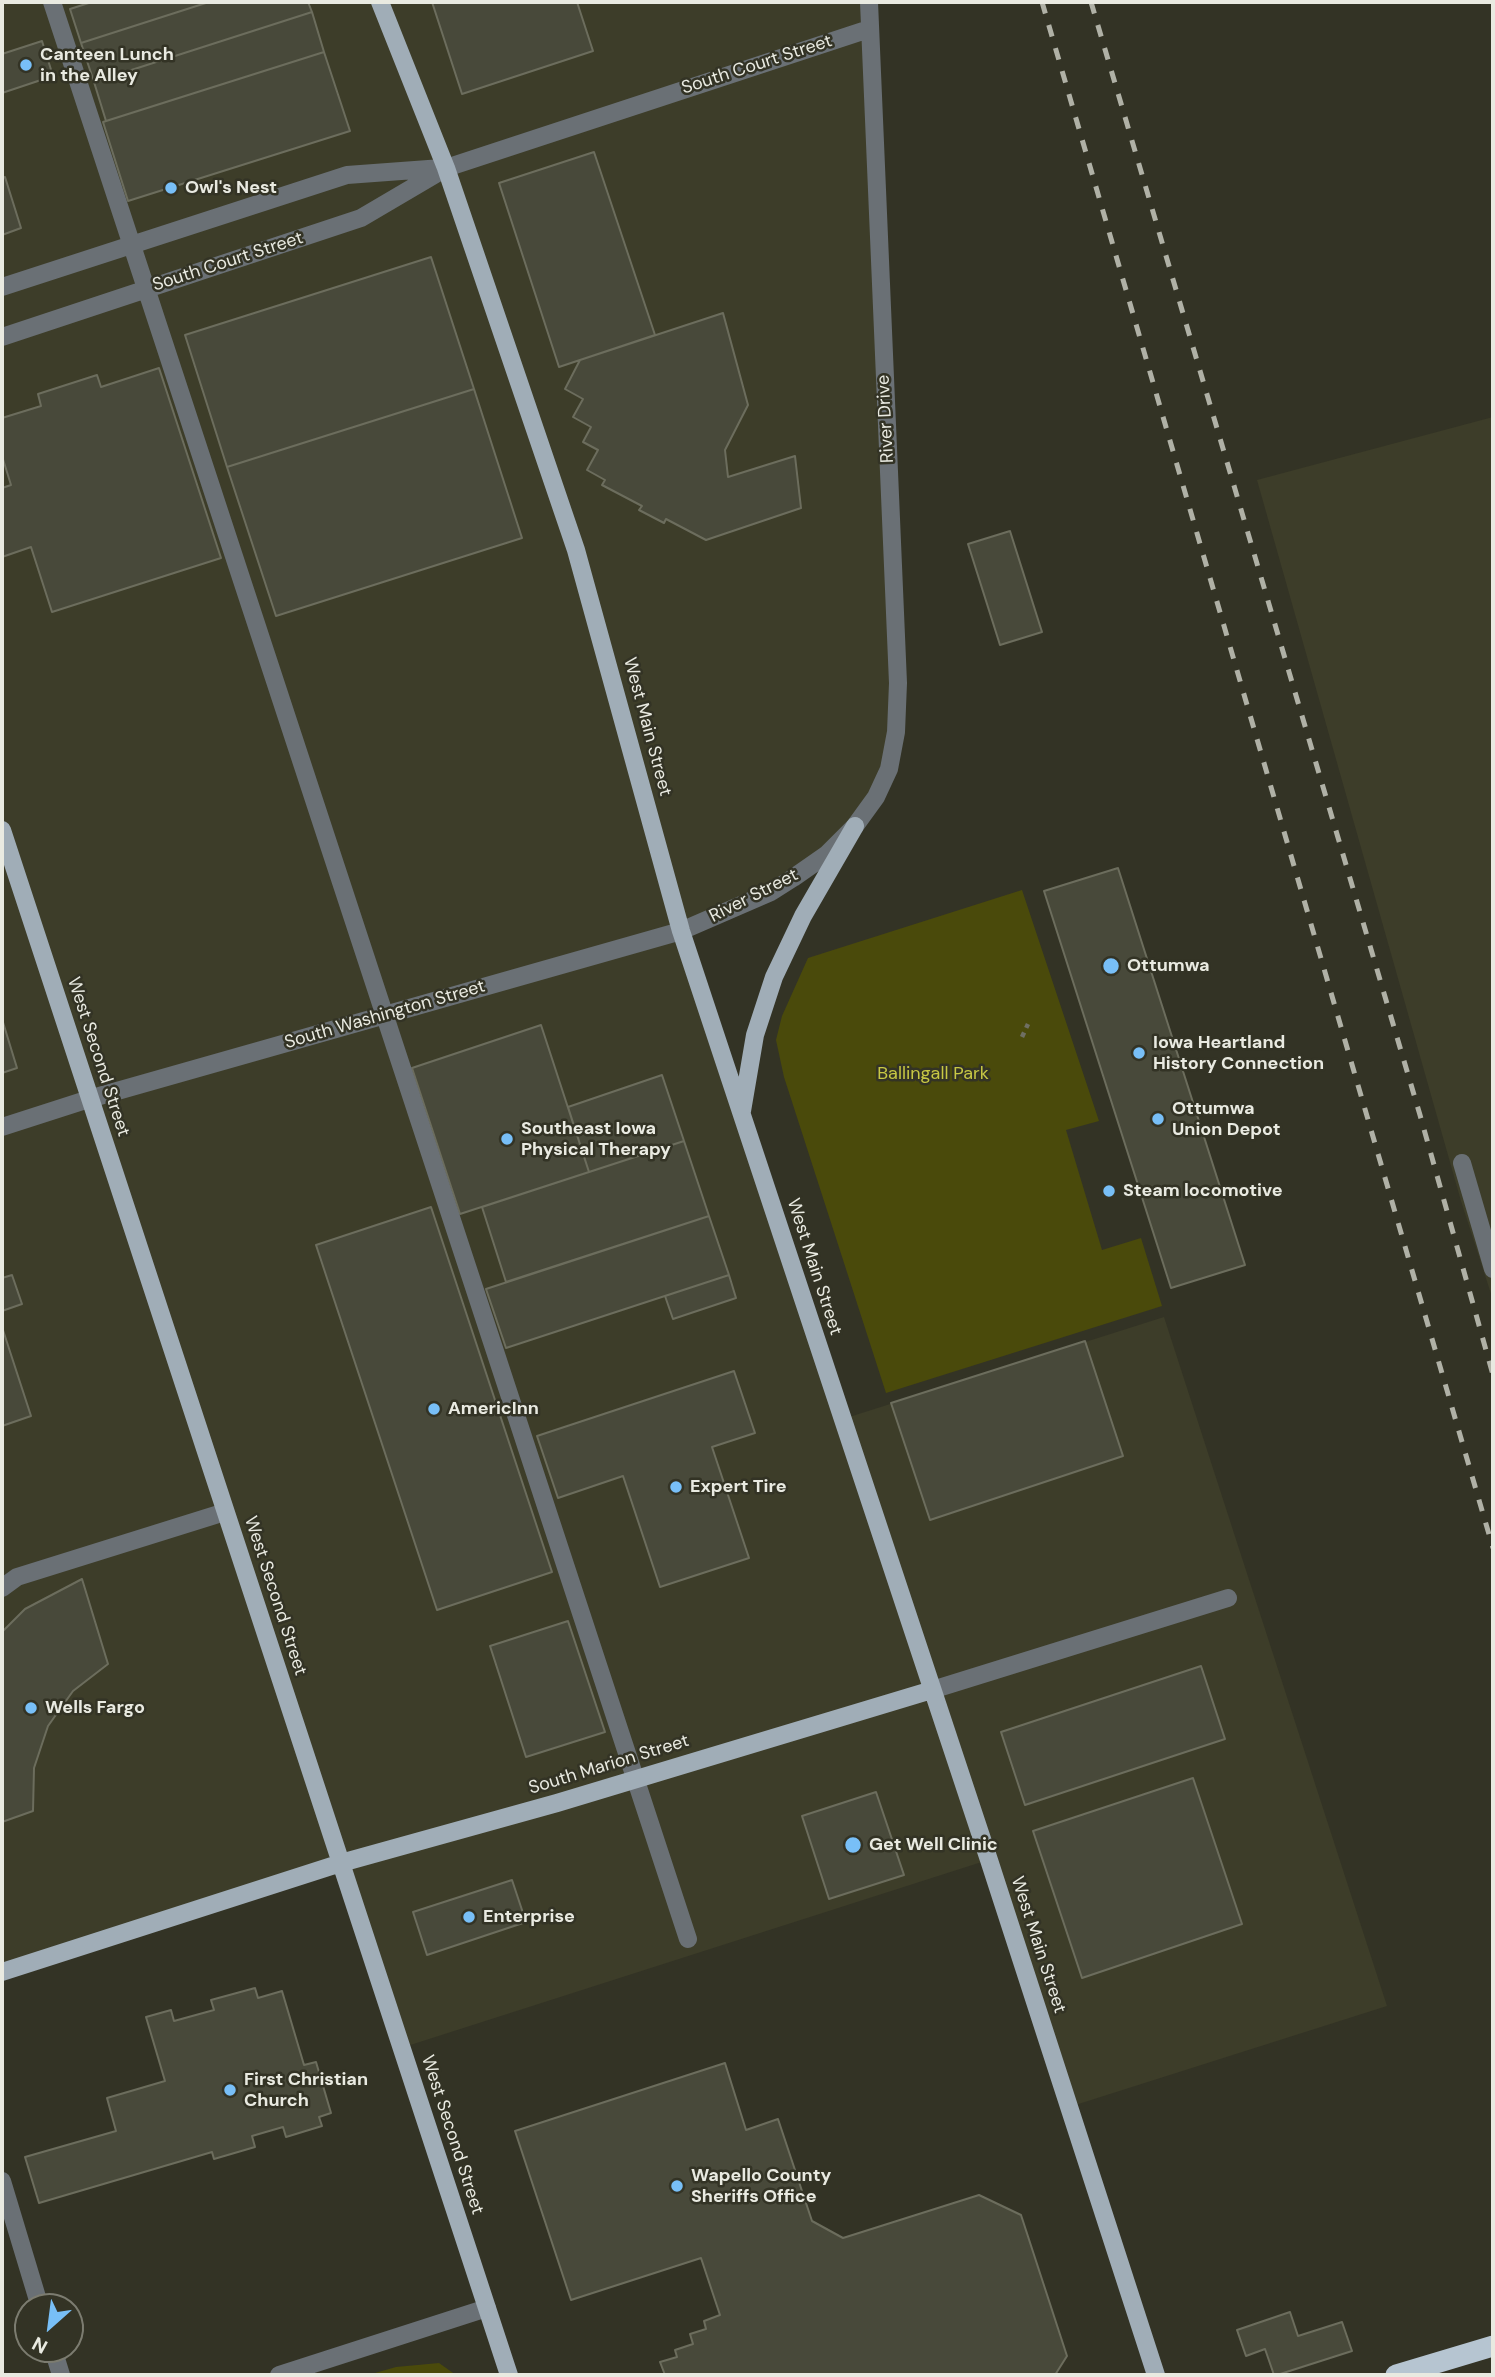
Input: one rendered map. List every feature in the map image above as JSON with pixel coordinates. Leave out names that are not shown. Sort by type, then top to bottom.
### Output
[{"type":"highway","points":[[1396,2375],[1493,2346]]},
{"type":"main road","name":"West Main Street","points":[[380,2],[446,168],[576,550],[681,931],[1156,2375]]},
{"type":"main road","points":[[741,1115],[755,1035],[774,977],[803,916],[855,826]]},
{"type":"main road","name":"West Second Street","points":[[2,830],[509,2375]]},
{"type":"main road","name":"South Marion Street","points":[[2,1972],[341,1863],[634,1780],[932,1690]]},
{"type":"street","points":[[52,2],[688,1940]]},
{"type":"street","name":"River Drive","points":[[855,826],[876,797],[889,769],[896,732],[898,683],[869,2]]},
{"type":"street","name":"South Court Street","points":[[2,337],[361,218],[446,168],[869,29]]},
{"type":"street","name":"South Court Street","points":[[2,287],[347,175],[446,168]]},
{"type":"street","name":"River Street","points":[[681,931],[771,891],[793,878],[826,855],[855,826]]},
{"type":"street","name":"South Washington Street","points":[[2,1127],[89,1099],[681,931]]},
{"type":"street","points":[[1462,1163],[1493,1269]]},
{"type":"street","points":[[2,1588],[17,1577],[225,1512]]},
{"type":"street","name":"South Marion Street","points":[[932,1690],[1228,1598]]},
{"type":"street","points":[[2,2181],[36,2293]]},
{"type":"street","points":[[279,2375],[487,2308]]},
{"type":"path","points":[[1022,1037],[1028,1024]]},
{"type":"shaded area","points":[[2,2],[869,2],[898,683],[889,769],[826,855],[682,931],[843,1419],[1164,1317],[1387,2006],[1069,2107],[988,1860],[401,2048],[341,1863],[2,1972]]},
{"type":"shaded area","points":[[1493,417],[1493,1300],[1461,1201],[1257,480]]},
{"type":"green space","name":"Ballingall Park","points":[[1022,890],[1099,1121],[1066,1130],[1102,1250],[1141,1238],[1162,1306],[886,1393],[784,1077],[776,1040],[782,1016],[808,958]]},
{"type":"green space","points":[[439,2363],[456,2375],[368,2375],[396,2367]]},
{"type":"building","points":[[92,2],[209,2],[81,43],[70,9]]},
{"type":"building","points":[[209,2],[308,2],[312,12],[94,82],[81,43]]},
{"type":"building","points":[[432,2],[577,2],[593,51],[462,94]]},
{"type":"building","points":[[312,12],[324,52],[106,121],[94,82]]},
{"type":"building","name":"Canteen Lunch in the Alley","points":[[42,41],[53,76],[2,93],[2,54]]},
{"type":"building","points":[[324,52],[350,131],[128,201],[103,122]]},
{"type":"building","points":[[594,152],[655,335],[559,367],[499,183]]},
{"type":"building","points":[[5,177],[21,228],[2,235],[2,178]]},
{"type":"building","points":[[431,257],[474,389],[227,467],[185,335]]},
{"type":"building","points":[[723,313],[748,405],[725,450],[728,477],[795,456],[801,508],[706,540],[666,519],[664,523],[639,510],[642,506],[602,485],[605,480],[587,470],[598,450],[583,442],[591,427],[573,417],[583,399],[565,389],[580,360]]},
{"type":"building","points":[[159,368],[221,558],[52,612],[31,547],[2,557],[2,488],[11,485],[2,456],[2,418],[41,406],[38,394],[97,375],[101,387]]},
{"type":"building","points":[[474,389],[522,538],[276,616],[227,467]]},
{"type":"building","points":[[1010,531],[1042,632],[1000,645],[968,544]]},
{"type":"building","name":"Ottumwa Union Depot","points":[[1118,868],[1245,1265],[1171,1288],[1044,891]]},
{"type":"building","points":[[2,1019],[17,1068],[2,1073]]},
{"type":"building","name":"Southeast Iowa Physical Therapy","points":[[541,1025],[589,1172],[460,1214],[412,1068]]},
{"type":"building","points":[[662,1075],[684,1141],[589,1172],[568,1107]]},
{"type":"building","points":[[684,1141],[709,1216],[506,1282],[482,1207]]},
{"type":"building","name":"AmericInn","points":[[431,1207],[552,1572],[437,1610],[316,1245]]},
{"type":"building","points":[[709,1216],[729,1275],[506,1348],[486,1289]]},
{"type":"building","points":[[12,1275],[22,1304],[2,1311],[2,1278]]},
{"type":"building","points":[[729,1275],[736,1298],[673,1319],[665,1296]]},
{"type":"building","points":[[2,1327],[31,1416],[2,1426]]},
{"type":"building","points":[[1085,1341],[1123,1456],[930,1520],[891,1403]]},
{"type":"building","name":"Expert Tire","points":[[734,1371],[755,1433],[712,1447],[749,1558],[660,1587],[623,1476],[558,1498],[537,1436]]},
{"type":"building","name":"Wells Fargo","points":[[82,1579],[108,1664],[73,1691],[48,1726],[34,1768],[33,1811],[2,1822],[2,1632],[25,1609]]},
{"type":"building","points":[[568,1621],[605,1732],[526,1757],[490,1646]]},
{"type":"building","points":[[1201,1666],[1225,1739],[1025,1805],[1001,1732]]},
{"type":"building","points":[[1193,1778],[1242,1924],[1082,1978],[1033,1831]]},
{"type":"building","name":"Get Well Clinic","points":[[876,1792],[904,1875],[829,1899],[802,1816]]},
{"type":"building","name":"Enterprise","points":[[512,1880],[526,1922],[427,1955],[413,1912]]},
{"type":"building","name":"First Christian Church","points":[[255,1988],[258,1998],[282,1991],[304,2065],[316,2062],[331,2113],[319,2117],[322,2126],[286,2137],[283,2127],[252,2136],[255,2147],[214,2159],[212,2152],[39,2203],[25,2157],[116,2131],[107,2098],[165,2081],[146,2017],[171,2010],[174,2021],[214,2010],[211,2000]]},
{"type":"building","points":[[725,2063],[746,2130],[778,2119],[812,2221],[843,2238],[979,2195],[1021,2215],[1067,2356],[1055,2375],[665,2375],[660,2362],[677,2357],[675,2350],[693,2344],[690,2334],[706,2329],[704,2321],[720,2315],[701,2258],[571,2300],[515,2131]]},
{"type":"building","points":[[1290,2312],[1298,2336],[1342,2322],[1352,2351],[1277,2375],[1274,2375],[1265,2349],[1246,2356],[1237,2330]]},
{"type":"railway","points":[[1042,2],[1493,1548]]},
{"type":"railway","points":[[1091,2],[1420,1115],[1493,1375]]},
{"type":"place","name":"Canteen Lunch in the Alley","points":[[26,65]]},
{"type":"place","name":"Owl's Nest","points":[[171,188]]},
{"type":"place","name":"Ottumwa","points":[[1111,966]]},
{"type":"place","name":"Iowa Heartland History Connection","points":[[1139,1053]]},
{"type":"place","name":"Ottumwa Union Depot","points":[[1158,1119]]},
{"type":"place","name":"Southeast Iowa Physical Therapy","points":[[507,1139]]},
{"type":"place","name":"Steam locomotive","points":[[1109,1191]]},
{"type":"place","name":"AmericInn","points":[[434,1409]]},
{"type":"place","name":"Expert Tire","points":[[676,1487]]},
{"type":"place","name":"Wells Fargo","points":[[31,1708]]},
{"type":"place","name":"Get Well Clinic","points":[[853,1845]]},
{"type":"place","name":"Enterprise","points":[[469,1917]]},
{"type":"place","name":"First Christian Church","points":[[230,2090]]},
{"type":"place","name":"Wapello County Sheriffs Office","points":[[677,2186]]}]
